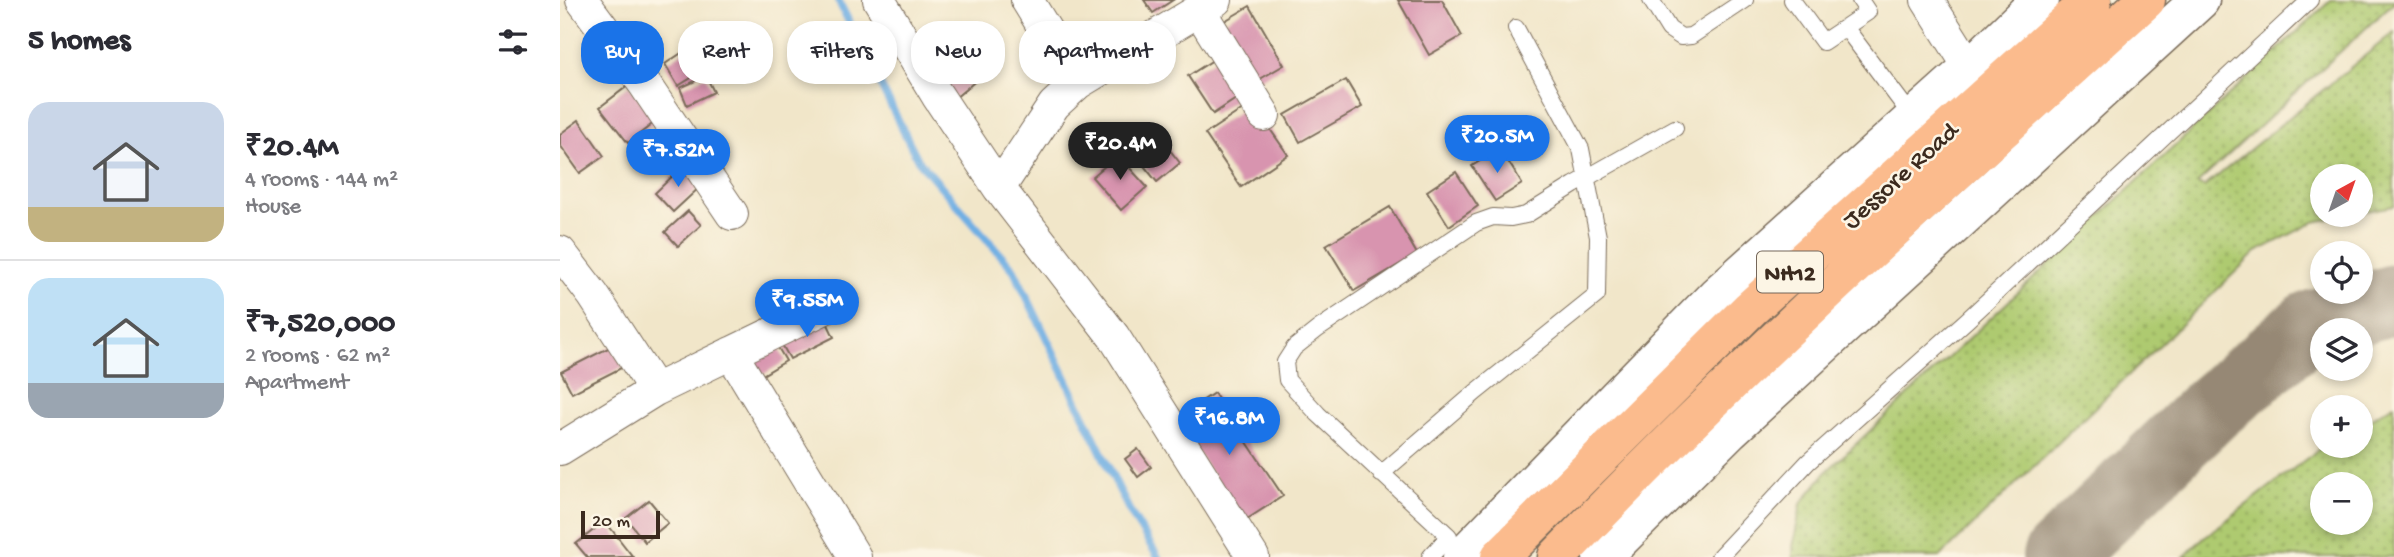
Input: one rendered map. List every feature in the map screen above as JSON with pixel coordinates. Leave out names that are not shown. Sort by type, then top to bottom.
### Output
[{"type":"highway","name":"Jessore Road","points":[[1500,557],[1750,309],[2092,0]]},
{"type":"highway","name":"NH12","points":[[1556,557],[1652,458],[1803,311],[2146,0]]},
{"type":"street","points":[[582,0],[646,85],[732,214]]},
{"type":"street","points":[[879,0],[937,95],[999,188],[1114,337],[1253,557]]},
{"type":"street","points":[[1027,0],[1040,21]]},
{"type":"street","points":[[1927,0],[1970,68]]},
{"type":"street","points":[[1462,557],[1716,296],[1970,68],[2040,0]]},
{"type":"street","points":[[1602,557],[1730,430],[2200,0]]},
{"type":"street","points":[[1176,24],[1208,5],[1264,115]]},
{"type":"street","points":[[999,188],[1054,105],[1077,84]]},
{"type":"street","points":[[560,252],[593,295],[655,390]]},
{"type":"street","points":[[560,449],[655,390],[835,303]]},
{"type":"street","points":[[731,353],[855,557]]},
{"type":"lane","points":[[1651,0],[1670,29],[1681,37],[1691,36],[1745,0]]},
{"type":"lane","points":[[1792,0],[1823,42],[1868,12],[1860,0]]},
{"type":"lane","points":[[1719,557],[1808,462],[1967,320],[2310,0]]},
{"type":"lane","points":[[1845,27],[1914,119]]},
{"type":"lane","points":[[1381,474],[1476,392],[1597,295],[1598,237],[1581,149],[1516,28]]},
{"type":"lane","points":[[1430,557],[1449,536],[1318,414],[1287,380],[1285,362],[1294,348],[1476,223],[1493,216],[1511,218],[1526,215],[1675,128]]},
{"type":"green space","points":[[2331,0],[2394,0],[2197,184],[2204,187],[2394,32],[2394,206],[2373,210],[2373,164],[2310,164],[2310,224],[2256,252],[1940,557],[1793,557],[1801,504],[1826,472]]},
{"type":"green space","points":[[2394,405],[2394,557],[2184,557],[2202,539],[2310,456],[2373,458],[2373,417]]},
{"type":"building","points":[[1144,0],[1173,0],[1153,13]]},
{"type":"building","points":[[1398,0],[1442,0],[1462,36],[1429,55]]},
{"type":"building","points":[[1250,6],[1284,65],[1255,82],[1221,23]]},
{"type":"building","points":[[678,55],[678,84],[681,84],[678,86],[665,64]]},
{"type":"building","points":[[1221,55],[1245,93],[1213,114],[1188,76]]},
{"type":"building","points":[[1346,80],[1362,107],[1300,142],[1285,115]]},
{"type":"building","points":[[689,84],[710,84],[714,92],[687,105],[680,88]]},
{"type":"building","points":[[943,84],[972,84],[955,98]]},
{"type":"building","points":[[629,85],[656,121],[628,143],[600,107]]},
{"type":"building","points":[[1252,103],[1288,155],[1241,187],[1205,134]]},
{"type":"building","points":[[579,120],[604,156],[580,173],[560,145],[560,134]]},
{"type":"building","points":[[1152,127],[1180,163],[1157,182],[1128,146]]},
{"type":"building","points":[[1500,148],[1522,184],[1495,201],[1472,166]]},
{"type":"building","points":[[1118,155],[1147,187],[1121,210],[1092,177]]},
{"type":"building","points":[[683,166],[701,186],[673,212],[655,193]]},
{"type":"building","points":[[1456,172],[1478,206],[1449,226],[1427,191]]},
{"type":"building","points":[[1390,207],[1417,254],[1354,291],[1326,245]]},
{"type":"building","points":[[688,211],[701,225],[678,246],[665,232]]},
{"type":"building","points":[[825,318],[834,337],[790,359],[780,341]]},
{"type":"building","points":[[773,339],[786,361],[754,380],[741,358]]},
{"type":"building","points":[[612,346],[623,367],[572,393],[561,372]]},
{"type":"building","points":[[1214,393],[1283,496],[1244,521],[1175,419]]},
{"type":"building","points":[[1138,449],[1151,467],[1138,477],[1125,459]]},
{"type":"building","points":[[649,500],[668,523],[645,542],[626,518]]},
{"type":"building","points":[[605,521],[633,557],[587,557],[576,544]]},
{"type":"waterway","points":[[838,0],[918,160],[1014,270],[1129,510],[1158,557]]},
{"type":"taxiway","points":[[2057,557],[2211,409],[2309,326],[2394,299]]}]
